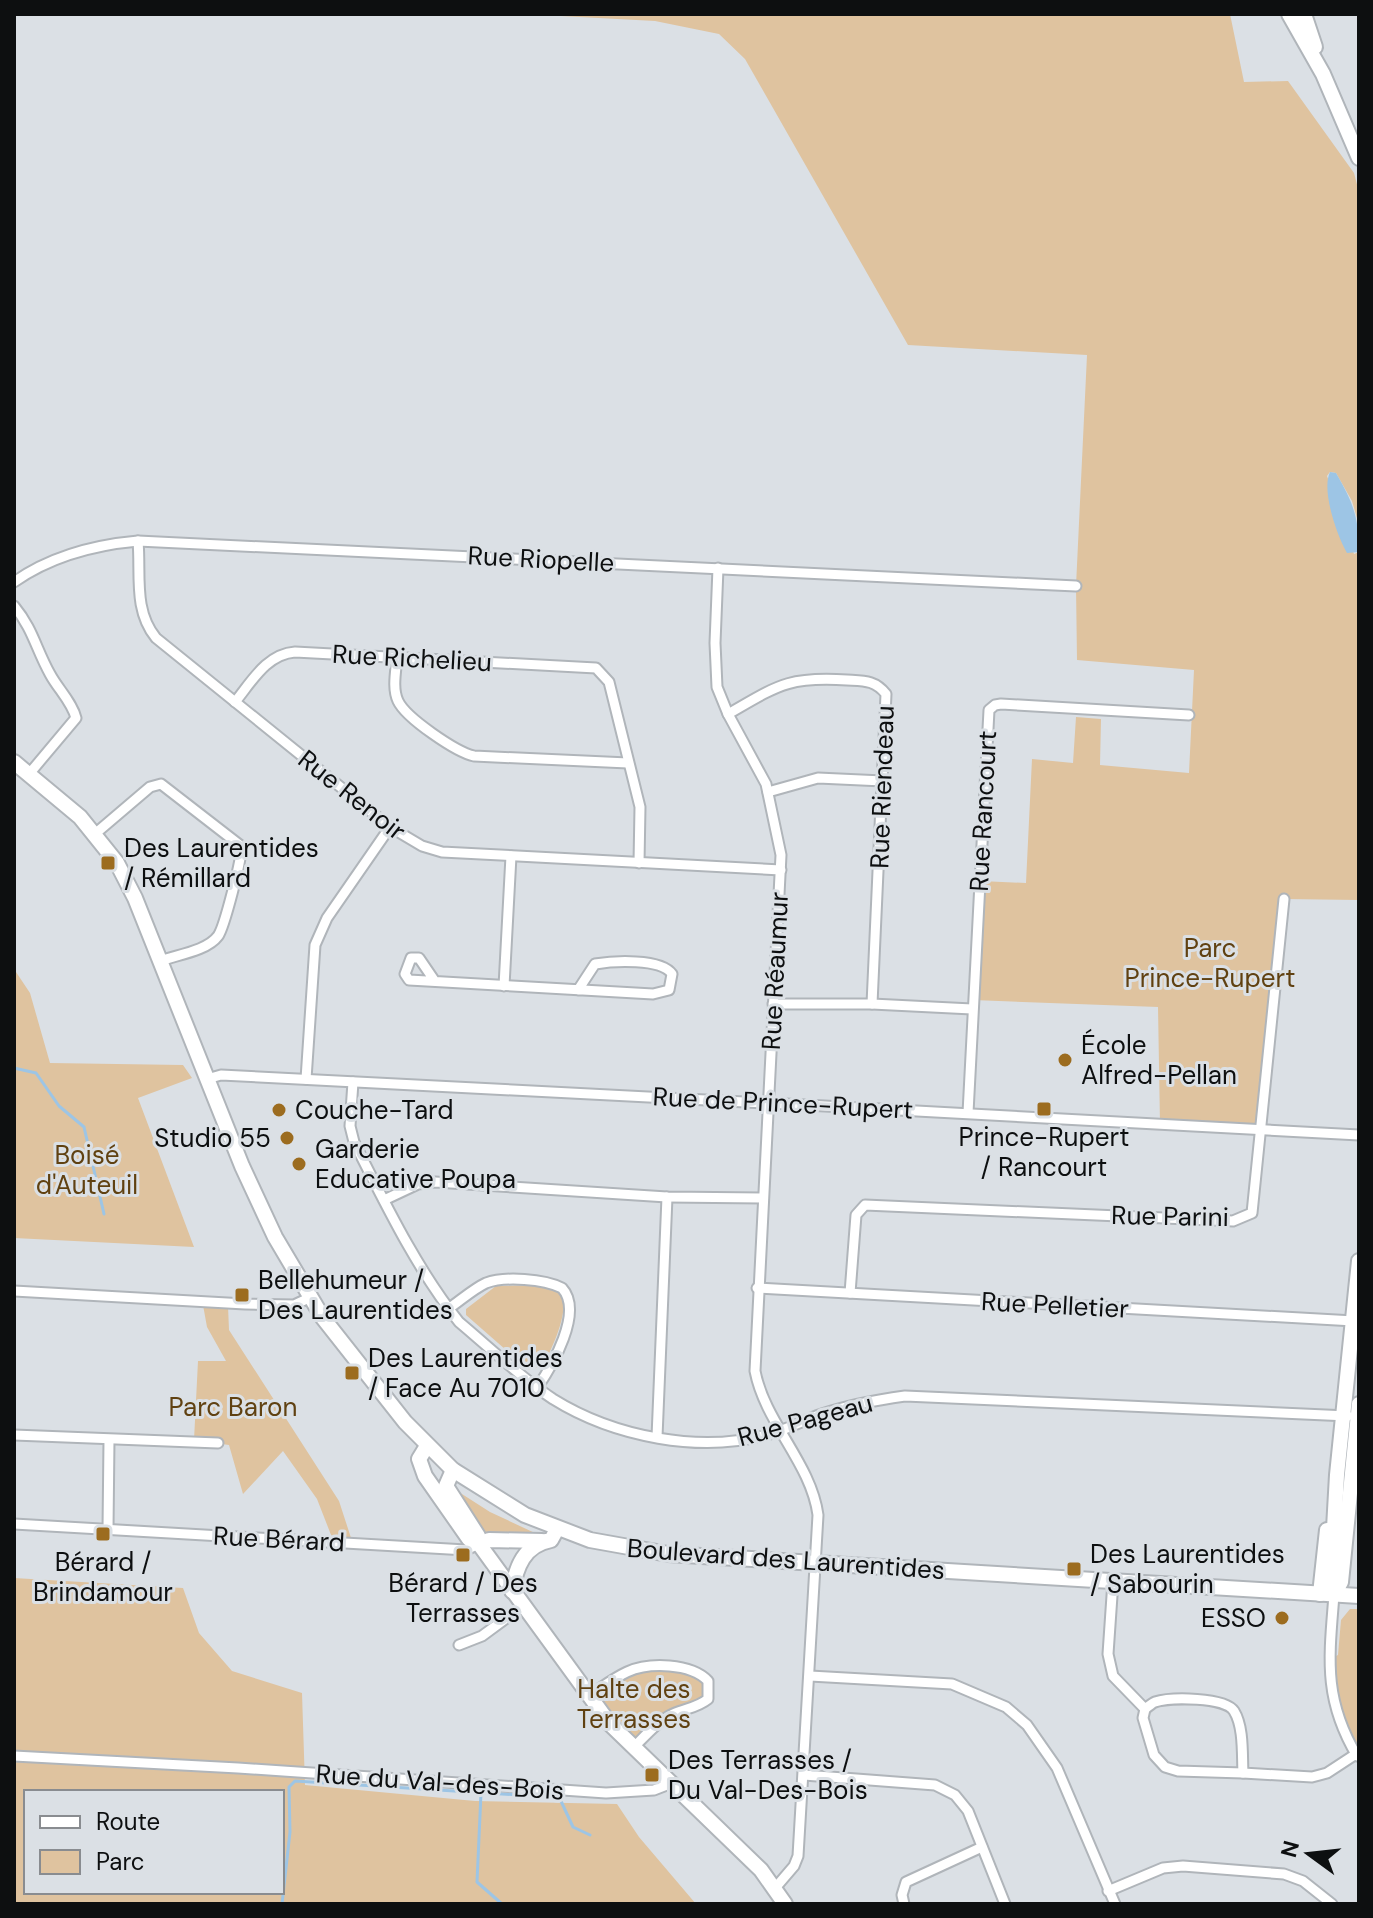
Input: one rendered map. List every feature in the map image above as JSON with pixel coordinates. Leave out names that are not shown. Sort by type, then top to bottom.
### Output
[{"type":"street","points":[[1289,14],[1323,74]]},
{"type":"street","points":[[1304,14],[1323,74],[1359,158]]},
{"type":"street","name":"Rue Riopelle","points":[[14,582],[37,567],[82,550],[138,541],[1076,586]]},
{"type":"street","name":"Rue Renoir","points":[[138,541],[140,599],[149,629],[390,827],[430,850],[781,870]]},
{"type":"street","name":"Rue Réaumur","points":[[718,568],[717,687],[768,792],[780,844],[755,1371],[779,1431],[815,1498],[819,1522],[798,1856],[794,1866],[776,1887]]},
{"type":"street","points":[[14,606],[31,629],[47,670],[76,718],[29,774]]},
{"type":"street","name":"Rue Richelieu","points":[[235,702],[268,662],[285,653],[596,668],[606,676],[628,763]]},
{"type":"street","points":[[397,657],[395,691],[402,706],[458,751],[474,756],[628,763],[641,816],[639,863]]},
{"type":"street","name":"Rue Riendeau","points":[[728,714],[795,680],[868,681],[879,685],[886,694],[872,1004]]},
{"type":"street","name":"Rue Rancourt","points":[[968,1113],[989,710],[1001,704],[1189,715]]},
{"type":"street","name":"Boulevard des Laurentides","points":[[14,762],[96,833],[127,880],[264,1216],[309,1298],[374,1384],[427,1446],[453,1470],[513,1509],[557,1529],[601,1543],[652,1552],[1359,1596]]},
{"type":"street","points":[[768,792],[818,778],[883,781]]},
{"type":"street","points":[[96,833],[150,787],[161,784],[241,846],[241,860],[218,936],[204,946],[160,961]]},
{"type":"street","points":[[306,1079],[315,945],[327,918],[390,827]]},
{"type":"street","points":[[504,986],[511,856]]},
{"type":"street","name":"Rue Parini","points":[[850,1293],[856,1215],[865,1205],[1233,1221],[1252,1213],[1284,899]]},
{"type":"street","points":[[434,980],[504,986],[578,990],[663,993],[669,990],[672,974],[660,965],[615,961],[595,964],[578,990]]},
{"type":"street","points":[[773,1004],[872,1004],[972,1009]]},
{"type":"street","name":"Rue de Prince-Rupert","points":[[207,1079],[221,1075],[599,1092],[768,1104],[1359,1135]]},
{"type":"street","name":"Rue Pageau","points":[[353,1082],[350,1126],[354,1142],[432,1286],[448,1309],[459,1322],[537,1388],[598,1421],[657,1437],[703,1442],[741,1439],[779,1431],[870,1401],[905,1396],[1354,1414]]},
{"type":"street","points":[[384,1200],[418,1184],[435,1182],[667,1197],[762,1198]]},
{"type":"street","points":[[657,1437],[667,1197]]},
{"type":"street","points":[[1327,1594],[1341,1582],[1354,1414],[1354,1321],[1359,1261]]},
{"type":"street","points":[[448,1309],[486,1283],[508,1280],[562,1288],[570,1301],[566,1329],[555,1362],[537,1388]]},
{"type":"street","name":"Rue Pelletier","points":[[757,1288],[1354,1321]]},
{"type":"street","points":[[14,1291],[245,1304],[294,1305],[309,1298]]},
{"type":"street","points":[[1243,1773],[1239,1725],[1235,1712],[1228,1704],[1201,1699],[1154,1702],[1145,1709],[1143,1718],[1154,1755],[1165,1767],[1178,1771],[1312,1777],[1327,1773],[1357,1757],[1338,1719],[1332,1694],[1327,1594],[1331,1582],[1337,1475],[1354,1414]]},
{"type":"street","points":[[14,1435],[218,1443]]},
{"type":"street","points":[[108,1529],[109,1440]]},
{"type":"street","points":[[427,1446],[419,1459],[422,1471],[469,1539],[479,1544]]},
{"type":"street","points":[[453,1470],[446,1486],[477,1533],[479,1544],[588,1696],[610,1724],[776,1887],[785,1904]]},
{"type":"street","name":"Rue Bérard","points":[[14,1524],[466,1550],[489,1540],[542,1541]]},
{"type":"street","points":[[512,1591],[520,1561],[542,1541],[551,1540],[557,1529]]},
{"type":"street","points":[[1113,1581],[1108,1654],[1113,1676],[1145,1709]]},
{"type":"street","points":[[459,1645],[482,1636],[523,1606]]},
{"type":"street","points":[[588,1696],[627,1672],[643,1667],[690,1669],[701,1673],[708,1681],[708,1699],[700,1706],[662,1720],[634,1747]]},
{"type":"street","points":[[810,1676],[952,1684],[1006,1707],[1027,1725],[1057,1768],[1115,1904]]},
{"type":"street","name":"Rue du Val-des-Bois","points":[[14,1756],[606,1793],[654,1790],[672,1783]]},
{"type":"street","points":[[804,1775],[935,1785],[955,1795],[968,1811],[1005,1904]]},
{"type":"street","points":[[904,1904],[902,1895],[906,1882],[982,1847]]},
{"type":"street","points":[[1108,1891],[1163,1868],[1183,1866],[1284,1874],[1303,1881],[1332,1904]]},
{"type":"green space","name":"Parc Prince-Rupert","points":[[523,14],[1230,14],[1244,82],[1288,81],[1354,173],[1359,192],[1359,525],[1352,501],[1336,473],[1330,472],[1327,476],[1354,554],[1359,552],[1359,900],[1284,899],[1261,1130],[1160,1124],[1158,1007],[973,1000],[981,881],[1026,883],[1032,759],[1073,763],[1076,717],[1101,719],[1100,765],[1189,773],[1194,670],[1077,660],[1076,586],[1087,355],[908,345],[745,59],[719,34],[655,21]]},
{"type":"green space","name":"Boisé d'Auteuil","points":[[14,969],[30,993],[50,1063],[183,1065],[192,1078],[138,1098],[194,1247],[14,1238]]},
{"type":"green space","points":[[496,1286],[543,1286],[555,1289],[561,1295],[563,1315],[543,1366],[529,1370],[466,1315],[466,1309]]},
{"type":"green space","name":"Parc Baron","points":[[203,1305],[228,1306],[229,1330],[339,1501],[352,1541],[333,1540],[317,1499],[283,1451],[243,1494],[229,1445],[194,1440],[198,1361],[226,1361],[207,1327]]},
{"type":"green space","points":[[451,1487],[490,1512],[537,1534],[487,1535]]},
{"type":"green space","points":[[14,1578],[183,1588],[199,1633],[232,1671],[302,1693],[305,1785],[475,1801],[617,1804],[639,1837],[696,1904],[14,1904]]},
{"type":"green space","points":[[1350,1609],[1359,1609],[1359,1759],[1343,1730],[1328,1660],[1338,1655],[1341,1620]]},
{"type":"green space","name":"Halte des Terrasses","points":[[643,1667],[701,1673],[708,1699],[675,1713],[634,1747],[588,1696]]},
{"type":"water","points":[[1330,472],[1336,473],[1351,502],[1358,529],[1359,552],[1347,553],[1339,536],[1327,490]]},
{"type":"waterway","points":[[14,1068],[36,1073],[59,1106],[84,1127],[104,1214]]},
{"type":"waterway","points":[[284,1886],[290,1832],[289,1787],[295,1781],[551,1797],[560,1799],[573,1827],[590,1835]]},
{"type":"waterway","points":[[481,1793],[477,1882],[502,1904]]},
{"type":"waterway","points":[[282,1904],[283,1894]]},
{"type":"place","name":"Des Laurentides / Rémillard","points":[[108,863]]},
{"type":"place","name":"École Alfred-Pellan","points":[[1065,1060]]},
{"type":"place","name":"Prince-Rupert / Rancourt","points":[[1044,1109]]},
{"type":"place","name":"Couche-Tard","points":[[279,1110]]},
{"type":"place","name":"Studio 55","points":[[287,1138]]},
{"type":"place","name":"Garderie Educative Poupa","points":[[299,1164]]},
{"type":"place","name":"Bellehumeur / Des Laurentides","points":[[242,1295]]},
{"type":"place","name":"Des Laurentides / Face Au 7010","points":[[352,1373]]},
{"type":"place","name":"Bérard / Brindamour","points":[[103,1534]]},
{"type":"place","name":"Bérard / Des Terrasses","points":[[463,1555]]},
{"type":"place","name":"Des Laurentides / Sabourin","points":[[1074,1569]]},
{"type":"place","name":"ESSO","points":[[1282,1618]]},
{"type":"place","name":"Des Terrasses / Du Val-Des-Bois","points":[[652,1775]]}]
